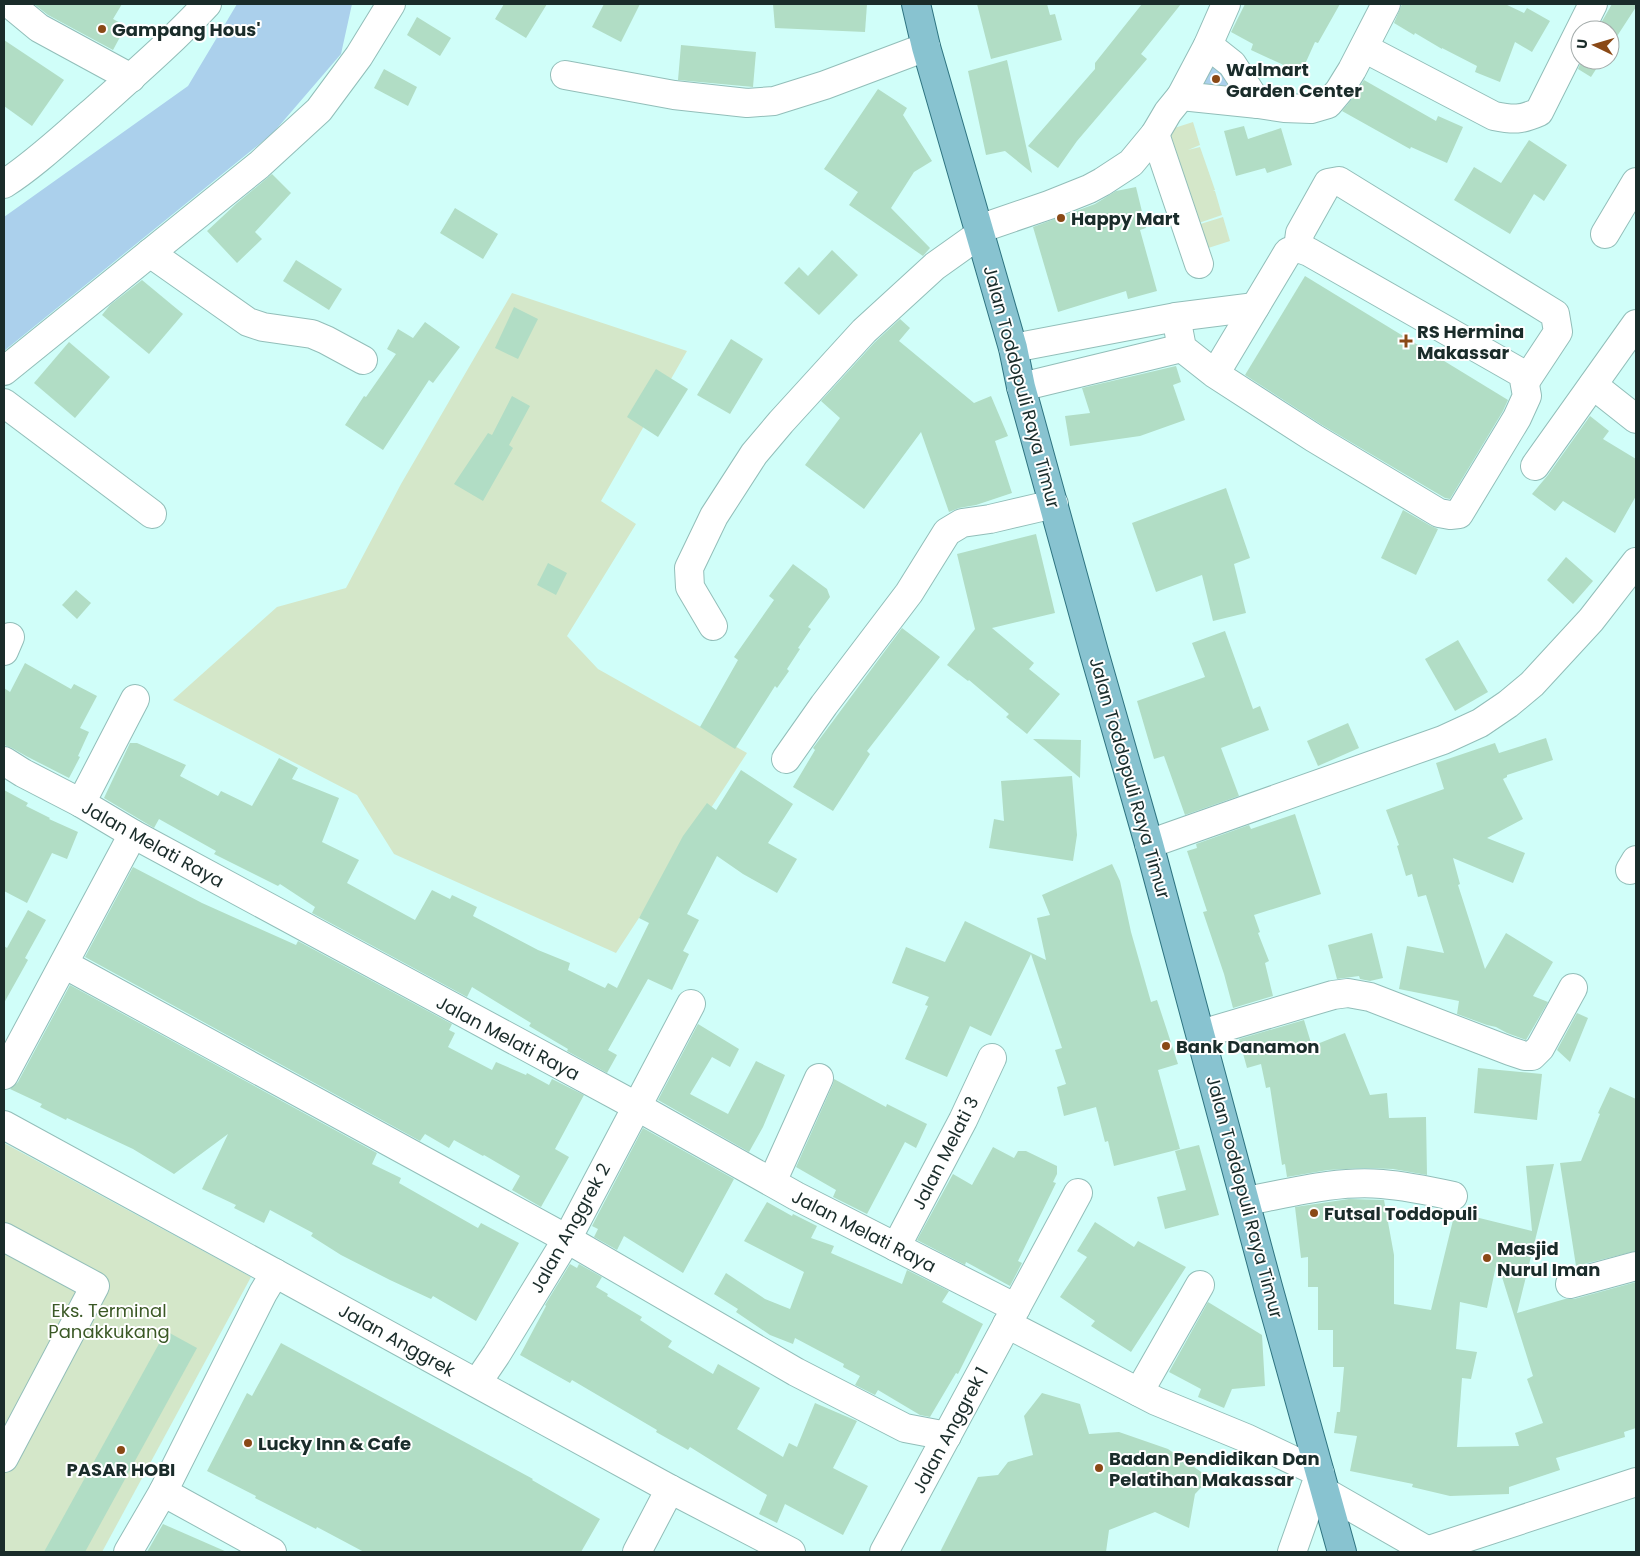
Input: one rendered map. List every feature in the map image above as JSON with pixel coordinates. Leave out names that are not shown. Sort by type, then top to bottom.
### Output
[{"type":"main road","name":"Jalan Toddopuli Raya Timur","points":[[916,4],[926,47],[1014,348],[1021,387],[1094,652],[1150,844],[1270,1296],[1342,1552]]},
{"type":"street","points":[[10,4],[39,28],[131,78]]},
{"type":"street","points":[[11,171],[131,78],[180,33],[207,4]]},
{"type":"street","points":[[4,371],[259,165],[319,110],[359,56],[391,4]]},
{"type":"street","points":[[713,626],[690,587],[689,568],[714,516],[754,454],[864,331],[935,266],[979,231],[1089,189],[1131,163],[1155,134],[1180,96],[1208,45],[1226,4]]},
{"type":"street","points":[[1180,96],[1284,108],[1311,109],[1328,104],[1339,91],[1364,48],[1386,4]]},
{"type":"street","points":[[1364,48],[1494,116],[1512,120],[1525,118],[1539,112],[1593,4]]},
{"type":"street","points":[[1208,45],[1232,64],[1258,104]]},
{"type":"street","points":[[565,75],[674,95],[748,103],[774,101],[825,85],[926,47]]},
{"type":"street","points":[[1155,134],[1199,264]]},
{"type":"street","points":[[1127,166],[1146,169],[1172,184]]},
{"type":"street","points":[[1298,248],[1300,232],[1328,183],[1339,181],[1555,314],[1558,332],[1526,382]]},
{"type":"street","points":[[1604,234],[1636,182]]},
{"type":"street","points":[[1176,317],[1182,348],[1215,374],[1323,443],[1439,513],[1450,516],[1459,514],[1517,418],[1528,396],[1523,374],[1309,252],[1298,248],[1288,252],[1215,374]]},
{"type":"street","points":[[150,253],[248,322],[263,328],[312,334],[362,360]]},
{"type":"street","points":[[1014,348],[1176,317],[1255,307]]},
{"type":"street","points":[[1535,466],[1636,324]]},
{"type":"street","points":[[1021,387],[1182,348]]},
{"type":"street","points":[[1593,385],[1636,419]]},
{"type":"street","points":[[4,403],[152,514]]},
{"type":"street","points":[[786,759],[909,592],[947,532],[962,523],[990,519],[1054,504]]},
{"type":"street","points":[[1150,844],[1434,743],[1480,723],[1508,704],[1532,684],[1591,620],[1636,562]]},
{"type":"street","points":[[81,803],[135,699]]},
{"type":"street","name":"Jalan Melati Raya","points":[[4,761],[133,834],[636,1106],[796,1196],[896,1248],[1139,1392],[1156,1401],[1246,1438],[1322,1483],[1426,1551]]},
{"type":"street","points":[[4,1075],[133,834]]},
{"type":"street","points":[[64,964],[567,1239],[804,1376],[905,1428],[947,1436]]},
{"type":"street","points":[[1201,1034],[1333,995],[1348,993],[1370,997],[1510,1051],[1524,1056],[1532,1056],[1540,1048],[1573,988]]},
{"type":"street","name":"Jalan Anggrek 2","points":[[477,1383],[567,1239],[690,1004]]},
{"type":"street","name":"Jalan Melati 3","points":[[896,1248],[963,1120],[992,1058]]},
{"type":"street","points":[[772,1182],[819,1078]]},
{"type":"street","name":"Jalan Anggrek","points":[[4,1125],[670,1489],[791,1552]]},
{"type":"street","points":[[1246,1201],[1324,1186],[1354,1184],[1381,1184],[1427,1190],[1453,1196]]},
{"type":"street","name":"Jalan Anggrek 1","points":[[884,1552],[1078,1193]]},
{"type":"street","points":[[4,1237],[96,1286],[4,1458]]},
{"type":"street","points":[[1570,1284],[1636,1266]]},
{"type":"street","points":[[128,1552],[163,1492],[263,1293],[275,1273]]},
{"type":"street","points":[[1139,1392],[1200,1285]]},
{"type":"street","points":[[1426,1551],[1636,1482]]},
{"type":"street","points":[[1292,1552],[1322,1483]]},
{"type":"street","points":[[637,1552],[670,1489]]},
{"type":"street","points":[[163,1492],[272,1552]]},
{"type":"green space","points":[[1193,122],[1200,145],[1188,150],[1200,147],[1222,215],[1193,225],[1186,200],[1192,198],[1185,178],[1179,180],[1165,131]]},
{"type":"green space","points":[[1223,217],[1230,241],[1202,250],[1194,226]]},
{"type":"green space","points":[[512,293],[687,351],[601,501],[636,524],[567,636],[598,669],[747,753],[616,953],[394,854],[357,795],[173,700],[277,607],[346,588],[401,484]]},
{"type":"green space","name":"Eks. Terminal Panakkukang","points":[[4,1143],[251,1277],[102,1552],[4,1552]]},
{"type":"water","points":[[237,4],[352,4],[341,54],[273,133],[4,351],[4,217],[188,86]]},
{"type":"water","name":"Walmart Garden Center","points":[[1210,53],[1247,97],[1189,92]]},
{"type":"building","name":"Gampang Hous'","points":[[34,4],[122,4],[113,19],[126,26],[113,50],[48,15]]},
{"type":"building","points":[[504,4],[547,4],[526,38],[495,19]]},
{"type":"building","points":[[604,4],[640,4],[621,42],[592,27]]},
{"type":"building","points":[[773,4],[867,4],[865,32],[775,28]]},
{"type":"building","points":[[977,4],[1047,4],[1050,15],[1055,14],[1062,40],[991,59]]},
{"type":"building","points":[[1142,4],[1181,4],[1141,54],[1147,59],[1077,141],[1058,168],[1028,146],[1095,69],[1095,63]]},
{"type":"building","points":[[1245,4],[1340,4],[1318,43],[1315,42],[1301,73],[1251,50],[1253,44],[1231,32]]},
{"type":"building","points":[[1402,4],[1505,4],[1524,13],[1527,8],[1550,21],[1532,52],[1515,42],[1500,82],[1475,72],[1477,66],[1394,23]]},
{"type":"building","points":[[1612,4],[1636,4],[1636,7],[1620,32],[1620,20],[1603,20]]},
{"type":"building","points":[[417,17],[451,38],[440,56],[407,35]]},
{"type":"building","points":[[4,40],[64,80],[32,126],[4,106]]},
{"type":"building","points":[[681,45],[756,52],[753,87],[678,80]]},
{"type":"building","points":[[1007,60],[1032,173],[1005,151],[986,155],[968,71]]},
{"type":"building","points":[[384,69],[417,87],[408,106],[374,88]]},
{"type":"building","points":[[1580,70],[1596,70],[1591,77]]},
{"type":"building","points":[[1364,80],[1436,121],[1438,116],[1463,127],[1447,163],[1411,147],[1410,149],[1342,111]]},
{"type":"building","points":[[878,89],[907,108],[903,115],[932,161],[914,172],[891,208],[930,248],[923,256],[849,205],[858,192],[824,169]]},
{"type":"building","points":[[1244,126],[1248,139],[1281,128],[1292,165],[1267,173],[1265,168],[1236,176],[1224,131]]},
{"type":"building","points":[[1529,140],[1567,165],[1544,201],[1534,194],[1510,234],[1454,200],[1474,167],[1501,183]]},
{"type":"building","points":[[272,174],[291,193],[255,232],[262,239],[237,263],[207,231]]},
{"type":"building","points":[[1136,187],[1146,228],[1140,230],[1157,291],[1128,299],[1126,291],[1058,312],[1033,227],[1095,204],[1116,191]]},
{"type":"building","points":[[455,208],[498,234],[483,259],[440,233]]},
{"type":"building","points":[[832,250],[858,275],[819,315],[784,283],[799,267],[808,276]]},
{"type":"building","points":[[296,260],[342,289],[329,310],[283,281]]},
{"type":"building","name":"RS Hermina Makassar","points":[[1305,276],[1508,400],[1450,499],[1445,498],[1322,425],[1245,375]]},
{"type":"building","points":[[142,280],[183,314],[149,354],[102,315],[110,305]]},
{"type":"building","points":[[514,307],[538,319],[518,359],[495,348]]},
{"type":"building","points":[[900,319],[910,328],[899,341],[974,403],[991,396],[1008,436],[995,441],[1012,493],[949,512],[921,432],[864,509],[805,465],[840,418],[821,401],[875,342]]},
{"type":"building","points":[[425,322],[460,347],[433,383],[429,380],[383,450],[345,425],[396,354],[387,349],[398,329],[413,338]]},
{"type":"building","points":[[731,339],[763,359],[730,414],[697,395]]},
{"type":"building","points":[[69,342],[110,377],[75,418],[34,383]]},
{"type":"building","points":[[1176,366],[1181,382],[1173,385],[1185,420],[1140,436],[1070,446],[1065,416],[1090,413],[1082,388]]},
{"type":"building","points":[[656,369],[688,389],[658,437],[627,417]]},
{"type":"building","points":[[512,396],[530,406],[509,445],[513,448],[483,501],[454,484],[488,433],[492,435]]},
{"type":"building","points":[[1590,416],[1609,431],[1603,439],[1636,459],[1636,496],[1615,533],[1563,501],[1555,511],[1532,494],[1548,475]]},
{"type":"building","points":[[1226,488],[1250,558],[1234,564],[1246,613],[1213,621],[1202,575],[1156,592],[1132,523]]},
{"type":"building","points":[[1403,510],[1438,529],[1416,575],[1381,558]]},
{"type":"building","points":[[1036,534],[1055,613],[992,628],[1034,663],[1029,669],[1060,694],[1027,734],[1006,717],[1009,714],[969,680],[947,665],[975,629],[957,554]]},
{"type":"building","points":[[1566,557],[1593,581],[1573,604],[1547,580]]},
{"type":"building","points":[[548,563],[567,573],[556,595],[537,585]]},
{"type":"building","points":[[793,564],[827,589],[830,597],[808,627],[811,629],[787,669],[789,671],[777,688],[775,686],[735,749],[700,727],[738,660],[734,657],[774,600],[769,596]]},
{"type":"building","points":[[76,590],[91,603],[77,619],[62,605]]},
{"type":"building","points":[[902,628],[940,657],[867,751],[870,754],[833,811],[793,787],[815,750],[813,748]]},
{"type":"building","points":[[1225,631],[1253,709],[1260,706],[1269,730],[1221,748],[1239,796],[1185,815],[1164,756],[1154,759],[1137,701],[1205,677],[1192,643]]},
{"type":"building","points":[[1458,640],[1488,692],[1455,711],[1425,659]]},
{"type":"building","points":[[25,663],[71,689],[74,684],[97,696],[80,728],[89,732],[78,756],[80,757],[69,778],[4,745],[4,688],[10,692]]},
{"type":"building","points":[[1348,723],[1359,748],[1318,766],[1307,741]]},
{"type":"building","points":[[1546,738],[1553,760],[1507,775],[1503,779],[1523,819],[1487,838],[1525,853],[1513,883],[1453,858],[1460,884],[1458,885],[1485,969],[1506,933],[1553,962],[1533,996],[1548,1002],[1526,1040],[1496,1027],[1457,1014],[1459,1001],[1399,989],[1407,946],[1444,953],[1426,895],[1418,897],[1412,874],[1406,876],[1397,846],[1399,845],[1386,810],[1444,789],[1436,763],[1495,743],[1499,753]]},
{"type":"building","points":[[1033,739],[1081,740],[1080,778]]},
{"type":"building","points":[[130,743],[137,743],[186,765],[180,776],[218,796],[221,791],[252,806],[279,758],[298,768],[292,779],[339,798],[322,842],[359,860],[347,883],[415,920],[432,890],[450,899],[452,895],[477,907],[473,916],[538,950],[570,963],[568,970],[605,988],[608,983],[617,988],[649,923],[639,918],[683,836],[707,803],[716,810],[741,770],[793,804],[768,843],[797,859],[777,893],[743,874],[717,856],[687,914],[699,920],[683,951],[689,954],[672,990],[648,979],[608,1050],[617,1055],[607,1073],[567,1051],[568,1049],[529,1026],[531,1023],[472,987],[467,997],[312,913],[315,907],[280,884],[278,886],[214,854],[216,851],[159,819],[154,828],[104,798]]},
{"type":"building","points":[[1072,776],[1077,835],[1073,861],[989,848],[994,819],[1004,821],[1001,781]]},
{"type":"building","points":[[4,790],[28,803],[26,806],[78,832],[67,859],[52,853],[27,903],[4,891]]},
{"type":"building","points":[[1295,814],[1321,894],[1254,915],[1260,932],[1258,933],[1269,961],[1265,963],[1273,996],[1233,1008],[1224,974],[1203,912],[1207,911],[1187,851],[1197,848],[1196,844],[1249,825],[1251,829]]},
{"type":"building","points":[[1112,864],[1120,881],[1131,932],[1151,1002],[1157,1000],[1178,1064],[1158,1070],[1180,1149],[1114,1166],[1108,1141],[1105,1142],[1096,1107],[1064,1116],[1057,1087],[1066,1084],[1055,1050],[1062,1048],[1031,954],[991,1036],[970,1026],[947,1077],[905,1059],[928,1006],[925,1005],[929,997],[892,983],[906,947],[945,962],[965,921],[1046,960],[1037,918],[1050,915],[1042,895]]},
{"type":"building","points":[[133,867],[202,903],[296,945],[298,941],[452,1024],[449,1030],[455,1033],[448,1047],[492,1070],[496,1062],[526,1075],[527,1073],[549,1085],[552,1079],[584,1095],[555,1149],[569,1157],[541,1207],[512,1190],[520,1176],[484,1155],[454,1140],[449,1148],[425,1134],[420,1141],[85,957]]},
{"type":"building","points":[[28,910],[46,920],[25,958],[28,960],[4,1003],[4,946],[7,948]]},
{"type":"building","points":[[1372,933],[1383,978],[1370,981],[1360,979],[1359,976],[1337,979],[1328,945]]},
{"type":"building","points":[[70,985],[377,1153],[372,1164],[401,1178],[399,1183],[478,1228],[481,1223],[519,1243],[476,1321],[433,1296],[431,1299],[341,1255],[311,1236],[313,1233],[270,1210],[264,1223],[234,1208],[236,1205],[202,1189],[228,1134],[174,1174],[133,1149],[67,1118],[66,1120],[40,1107],[42,1104],[10,1089],[18,1082]]},
{"type":"building","points":[[1577,1013],[1588,1018],[1570,1062],[1557,1050]]},
{"type":"building","points":[[1304,1020],[1312,1046],[1345,1033],[1370,1095],[1387,1093],[1389,1118],[1426,1117],[1427,1175],[1393,1169],[1364,1168],[1328,1170],[1287,1177],[1285,1164],[1282,1165],[1270,1087],[1266,1088],[1261,1064],[1247,1068],[1239,1039]]},
{"type":"building","points":[[698,1024],[739,1049],[730,1067],[712,1057],[690,1094],[728,1114],[756,1061],[785,1075],[763,1127],[749,1152],[658,1100]]},
{"type":"building","points":[[1478,1068],[1542,1074],[1537,1120],[1474,1113]]},
{"type":"building","points":[[834,1079],[886,1107],[887,1104],[927,1124],[916,1148],[905,1142],[867,1214],[833,1197],[836,1190],[796,1167]]},
{"type":"building","points":[[1610,1087],[1636,1099],[1636,1251],[1576,1266],[1560,1163],[1581,1161],[1600,1114],[1598,1113]]},
{"type":"building","points":[[643,1128],[734,1179],[683,1273],[624,1236],[617,1250],[594,1237],[598,1229],[592,1226]]},
{"type":"building","points":[[1199,1145],[1219,1215],[1165,1229],[1157,1197],[1186,1190],[1175,1151]]},
{"type":"building","points":[[993,1147],[1014,1158],[1018,1151],[1026,1151],[1057,1166],[1057,1174],[1053,1182],[1056,1183],[1018,1261],[1022,1263],[1010,1286],[966,1262],[965,1265],[917,1240],[953,1174],[972,1185]]},
{"type":"building","points":[[1554,1164],[1517,1313],[1636,1282],[1636,1428],[1624,1432],[1625,1437],[1556,1458],[1560,1470],[1509,1487],[1509,1494],[1450,1496],[1412,1487],[1413,1484],[1350,1471],[1357,1436],[1334,1433],[1337,1412],[1340,1412],[1344,1367],[1333,1367],[1333,1330],[1318,1330],[1318,1287],[1308,1287],[1308,1257],[1301,1258],[1295,1207],[1349,1199],[1384,1200],[1394,1255],[1394,1304],[1431,1310],[1455,1212],[1532,1231],[1526,1166]],"holes":[[[1497,1261],[1533,1376],[1527,1379],[1543,1423],[1515,1433],[1519,1446],[1457,1447],[1462,1378],[1471,1379],[1477,1352],[1456,1349],[1460,1302],[1487,1308]]]},
{"type":"building","points":[[767,1202],[792,1216],[793,1214],[817,1226],[811,1238],[834,1246],[831,1253],[902,1284],[907,1270],[949,1291],[942,1302],[983,1324],[958,1374],[956,1373],[930,1417],[920,1415],[878,1390],[875,1395],[855,1385],[860,1376],[843,1367],[844,1364],[795,1338],[793,1344],[770,1335],[736,1312],[738,1309],[714,1294],[726,1273],[765,1299],[790,1309],[804,1272],[744,1241]]},
{"type":"building","points":[[1095,1222],[1134,1247],[1138,1241],[1186,1267],[1131,1352],[1091,1326],[1095,1321],[1060,1297],[1087,1257],[1077,1251]]},
{"type":"building","points":[[570,1264],[577,1268],[579,1264],[602,1277],[596,1287],[608,1294],[607,1296],[642,1317],[640,1320],[672,1341],[668,1347],[713,1374],[718,1364],[760,1388],[737,1429],[783,1457],[789,1443],[797,1447],[815,1403],[857,1421],[833,1468],[868,1486],[843,1535],[785,1504],[777,1523],[759,1514],[767,1495],[690,1447],[688,1450],[656,1432],[657,1430],[572,1380],[570,1383],[520,1355],[545,1305]]},
{"type":"building","points":[[1208,1302],[1262,1335],[1265,1386],[1232,1389],[1224,1408],[1198,1397],[1201,1389],[1169,1372]]},
{"type":"building","name":"PASAR HOBI","points":[[166,1331],[197,1348],[85,1552],[44,1552]]},
{"type":"building","points":[[281,1343],[533,1479],[600,1519],[581,1552],[364,1552],[317,1527],[316,1529],[255,1498],[256,1496],[207,1471],[247,1393],[252,1396]]},
{"type":"building","name":"Badan Pendidikan Dan Pelatihan Makassar","points":[[1042,1393],[1080,1404],[1089,1434],[1119,1432],[1168,1449],[1210,1478],[1195,1494],[1189,1528],[1155,1512],[1109,1530],[1106,1552],[940,1552],[978,1477],[998,1475],[1008,1462],[1033,1455],[1024,1416]]},
{"type":"building","points":[[163,1524],[227,1552],[147,1552]]},
{"type":"place","name":"Gampang Hous'","points":[[102,29]]},
{"type":"place","name":"Walmart Garden Center","points":[[1216,79]]},
{"type":"place","name":"Happy Mart","points":[[1061,218]]},
{"type":"place","name":"RS Hermina Makassar","points":[[1406,341]]},
{"type":"place","name":"Bank Danamon","points":[[1166,1046]]},
{"type":"place","name":"Futsal Toddopuli","points":[[1314,1213]]},
{"type":"place","name":"Masjid Nurul Iman","points":[[1487,1258]]},
{"type":"place","name":"Lucky Inn & Cafe","points":[[248,1443]]},
{"type":"place","name":"PASAR HOBI","points":[[121,1450]]},
{"type":"place","name":"Badan Pendidikan Dan Pelatihan Makassar","points":[[1099,1468]]}]
